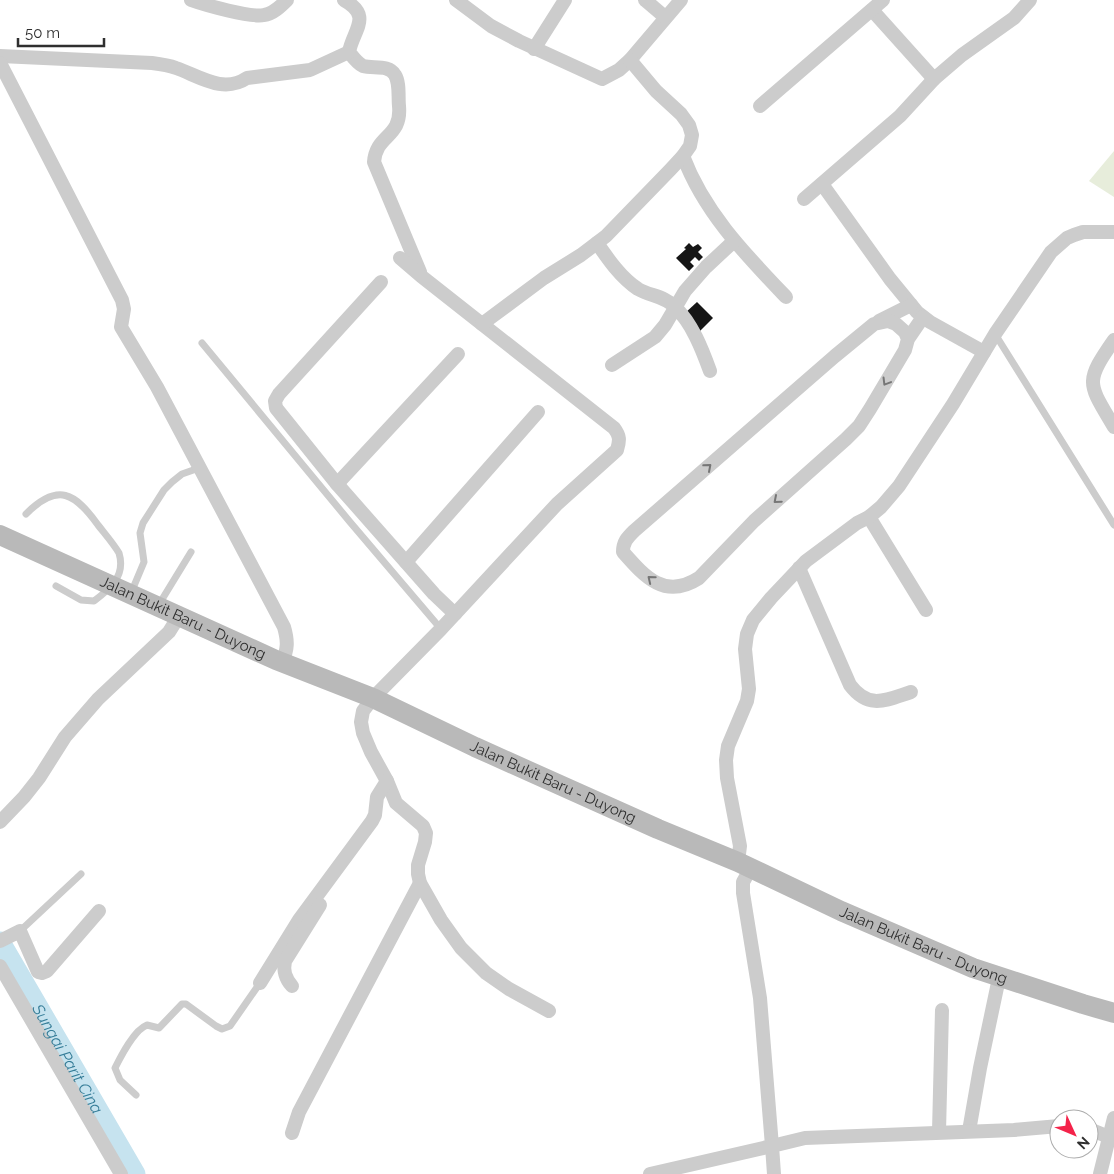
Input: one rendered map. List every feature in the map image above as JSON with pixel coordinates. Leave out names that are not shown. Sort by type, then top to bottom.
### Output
[{"type":"main road","name":"Jalan Bukit Baru - Duyong","points":[[0,535],[282,662],[373,698],[539,776],[744,865],[841,911],[999,978],[1114,1012]]},
{"type":"street","points":[[190,0],[253,15],[265,15],[274,11],[287,0]]},
{"type":"street","points":[[344,0],[357,10],[360,20],[349,52],[354,60],[363,66],[388,69],[395,74],[400,116],[399,123],[394,131],[380,143],[375,153],[374,162],[421,276]]},
{"type":"street","points":[[456,0],[491,26],[534,49],[602,79],[619,70],[630,60],[681,0]]},
{"type":"street","points":[[534,49],[564,0]]},
{"type":"street","points":[[645,0],[665,17]]},
{"type":"street","points":[[760,106],[884,0]]},
{"type":"street","points":[[804,199],[900,116],[934,79],[962,55],[1014,18],[1030,0]]},
{"type":"street","points":[[872,10],[934,79]]},
{"type":"street","points":[[0,56],[152,63],[174,67],[218,84],[228,85],[239,83],[247,78],[310,70],[349,52]]},
{"type":"street","points":[[482,324],[544,278],[596,243],[620,223],[683,156],[690,146],[692,135],[689,125],[681,114],[656,91],[630,60]]},
{"type":"street","points":[[0,63],[122,300],[124,309],[121,326],[157,387],[284,628],[288,642],[287,653],[282,662]]},
{"type":"street","points":[[683,156],[701,195],[734,241],[786,297]]},
{"type":"street","points":[[822,184],[911,305],[923,317],[984,352]]},
{"type":"street","points":[[774,1174],[760,998],[742,893],[744,865],[726,778],[728,746],[747,701],[749,689],[745,649],[747,634],[753,620],[799,568],[827,545],[869,517],[899,486],[953,404],[1030,280],[1058,244],[1067,238],[1084,232],[1114,232]]},
{"type":"street","points":[[612,365],[655,337],[665,325],[685,290],[734,241]]},
{"type":"street","points":[[596,243],[637,288],[667,300],[676,307],[686,319],[710,371]]},
{"type":"street","points":[[400,258],[614,428],[620,442],[609,458],[557,504],[441,629],[373,698],[363,711],[360,722],[371,752],[387,781],[392,796],[403,810],[423,826],[426,833],[418,865],[420,883],[442,920],[461,948],[486,972],[508,989],[549,1011]]},
{"type":"street","points":[[381,282],[282,390],[275,401],[276,408],[337,484],[434,594],[455,614]]},
{"type":"street","points":[[911,305],[874,324],[634,531],[623,545],[623,552],[629,559],[654,582],[663,586],[678,587],[689,584],[699,578],[754,521],[859,426],[905,350],[908,339],[923,317]]},
{"type":"street","points":[[874,324],[888,321],[896,324],[908,339]]},
{"type":"street","points":[[1114,340],[1097,365],[1092,377],[1097,398],[1114,427]]},
{"type":"street","points":[[337,484],[458,354]]},
{"type":"street","points":[[406,562],[538,412]]},
{"type":"street","points":[[869,517],[926,610]]},
{"type":"street","points":[[799,568],[850,685],[856,693],[864,699],[874,702],[884,701],[911,692]]},
{"type":"street","points":[[0,822],[39,778],[65,737],[98,699],[169,632],[177,614]]},
{"type":"street","points":[[260,983],[299,920],[372,821],[375,815],[377,798],[387,781]]},
{"type":"street","points":[[292,986],[285,976],[284,968],[290,952],[329,891],[386,813],[392,796]]},
{"type":"street","points":[[292,1133],[299,1112],[420,883]]},
{"type":"street","points":[[2,940],[20,931],[38,972],[42,973],[47,971],[99,911]]},
{"type":"street","points":[[0,966],[121,1174]]},
{"type":"street","points":[[970,1131],[980,1068],[999,978]]},
{"type":"street","points":[[939,1132],[942,1010]]},
{"type":"street","points":[[1100,1174],[1114,1118]]},
{"type":"street","points":[[650,1174],[805,1138],[1014,1130],[1049,1127]]},
{"type":"street","points":[[1099,1133],[1109,1137]]},
{"type":"lane","points":[[995,334],[1114,525]]},
{"type":"lane","points":[[202,342],[441,629]]},
{"type":"lane","points":[[56,586],[81,600],[94,601],[122,590],[144,562],[140,533],[143,523],[164,490],[172,482],[182,474],[199,468]]},
{"type":"lane","points":[[26,514],[44,499],[56,495],[67,495],[77,500],[119,553],[122,590]]},
{"type":"lane","points":[[158,606],[191,552]]},
{"type":"lane","points":[[20,931],[81,874]]},
{"type":"lane","points":[[136,1095],[120,1080],[115,1068],[126,1047],[140,1029],[147,1025],[159,1028],[182,1004],[186,1004],[222,1029],[230,1026],[260,983]]},
{"type":"green space","points":[[1114,151],[1114,197],[1089,181]]},
{"type":"building","points":[[689,243],[693,247],[698,244],[702,248],[698,252],[703,257],[699,261],[695,257],[690,262],[694,266],[689,271],[676,258],[686,249],[684,248]]},
{"type":"building","points":[[697,302],[713,318],[700,331],[684,314]]},
{"type":"waterway","name":"Sungai Parit Cina","points":[[0,942],[135,1174]]}]
